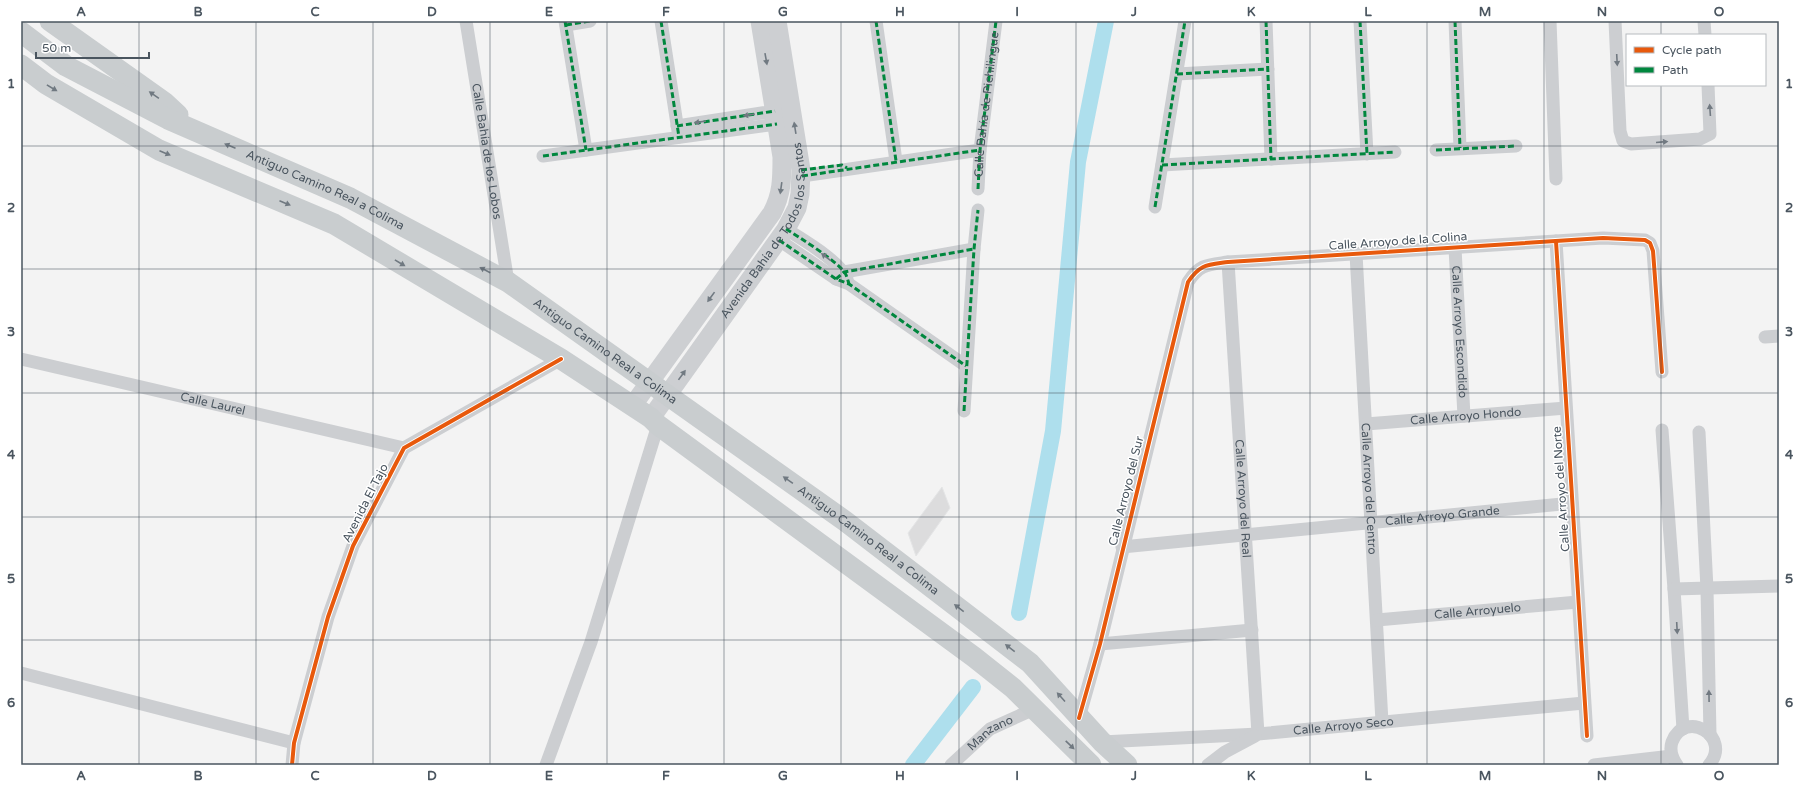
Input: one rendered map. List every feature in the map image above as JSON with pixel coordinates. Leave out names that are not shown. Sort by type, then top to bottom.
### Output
[{"type":"main road","points":[[50,21],[164,102],[194,130]]},
{"type":"main road","name":"Antiguo Camino Real a Colima","points":[[21,32],[66,66],[168,119],[350,198],[508,282],[844,521],[1030,663],[1079,718],[1127,765]]},
{"type":"main road","points":[[21,64],[46,84],[160,150],[334,224],[561,359],[633,405],[974,657],[1013,688],[1091,765]]},
{"type":"street","name":"Calle Bahía de los Lobos","points":[[466,21],[508,282]]},
{"type":"street","points":[[586,150],[565,23],[590,21]]},
{"type":"street","points":[[661,21],[678,131]]},
{"type":"street","name":"Avenida Bahía de Todos los Santos","points":[[633,405],[772,214],[779,198],[782,176],[776,117],[760,21]]},
{"type":"street","name":"Avenida Bahía de Todos los Santos","points":[[654,422],[667,396],[782,235],[797,208],[802,173],[777,21]]},
{"type":"street","points":[[876,21],[896,162]]},
{"type":"street","name":"Calle Bahía de Pichilingue","points":[[978,189],[980,150],[996,21]]},
{"type":"street","points":[[1155,207],[1185,21]]},
{"type":"street","points":[[1266,21],[1271,159]]},
{"type":"street","points":[[1360,21],[1367,154]]},
{"type":"street","points":[[1455,21],[1460,148]]},
{"type":"street","points":[[1550,21],[1556,179]]},
{"type":"street","points":[[1615,21],[1620,131],[1624,141],[1631,144],[1700,139],[1710,134],[1708,86]]},
{"type":"street","points":[[1704,21],[1705,34]]},
{"type":"street","points":[[1177,74],[1268,69]]},
{"type":"street","points":[[543,156],[586,150],[678,131],[776,117]]},
{"type":"street","points":[[1436,150],[1516,146]]},
{"type":"street","points":[[802,173],[843,171],[847,168],[980,150]]},
{"type":"street","points":[[1162,165],[1395,152]]},
{"type":"street","points":[[964,411],[974,249],[978,210]]},
{"type":"street","points":[[782,235],[966,366]]},
{"type":"street","name":"Calle Arroyo de la Colina","points":[[1196,270],[1208,265],[1228,262],[1603,238],[1644,240],[1650,243],[1653,251],[1662,372]]},
{"type":"street","name":"Calle Arroyo del Norte","points":[[1556,241],[1587,736]]},
{"type":"street","name":"Calle Arroyo Escondido","points":[[1456,248],[1464,416]]},
{"type":"street","points":[[840,276],[974,249]]},
{"type":"street","name":"Calle Arroyo del Centro","points":[[1356,254],[1382,722]]},
{"type":"street","name":"Calle Arroyo del Real","points":[[1228,262],[1258,734]]},
{"type":"street","name":"Calle Arroyo del Sur","points":[[1079,718],[1100,644],[1122,547],[1188,282],[1196,270]]},
{"type":"street","points":[[1765,337],[1779,336]]},
{"type":"street","name":"Calle Laurel","points":[[21,359],[404,448]]},
{"type":"street","points":[[404,448],[561,359]]},
{"type":"street","name":"Calle Arroyo Hondo","points":[[1366,424],[1566,408]]},
{"type":"street","points":[[547,765],[591,642],[654,422]]},
{"type":"street","points":[[1662,430],[1674,589],[1682,729]]},
{"type":"street","points":[[1699,432],[1707,589],[1710,735]]},
{"type":"street","name":"Avenida El Tajo","points":[[292,765],[294,743],[328,617],[353,546],[404,448]]},
{"type":"street","name":"Calle Arroyo Grande","points":[[1122,547],[1572,503]]},
{"type":"street","points":[[1674,589],[1779,586]]},
{"type":"street","name":"Calle Arroyuelo","points":[[1377,620],[1578,602]]},
{"type":"street","points":[[1100,644],[1252,630]]},
{"type":"street","points":[[21,673],[294,743]]},
{"type":"street","name":"Calle Arroyo Seco","points":[[1102,742],[1258,734],[1584,703]]},
{"type":"street","name":"Manzano","points":[[951,765],[990,729],[1034,709]]},
{"type":"street","points":[[1594,765],[1674,760],[1671,746],[1672,740],[1682,729],[1697,727],[1710,735],[1713,739],[1715,750],[1713,760],[1709,765]]},
{"type":"street","points":[[1208,765],[1226,752],[1258,734]]},
{"type":"building","points":[[942,487],[950,508],[916,556],[908,533]]},
{"type":"waterway","points":[[1019,613],[1053,431],[1078,162],[1106,21]]},
{"type":"waterway","points":[[913,765],[973,687]]},
{"type":"marked path","points":[[565,21],[586,150]]},
{"type":"marked path","points":[[566,25],[590,21]]},
{"type":"marked path","points":[[661,21],[679,137]]},
{"type":"marked path","points":[[876,21],[896,161]]},
{"type":"marked path","points":[[978,189],[980,150],[996,21]]},
{"type":"marked path","points":[[1155,207],[1185,21]]},
{"type":"marked path","points":[[1266,21],[1271,159]]},
{"type":"marked path","points":[[1360,21],[1367,154]]},
{"type":"marked path","points":[[1455,21],[1460,148]]},
{"type":"marked path","points":[[1177,74],[1268,69]]},
{"type":"marked path","points":[[677,126],[775,111]]},
{"type":"marked path","points":[[543,156],[777,124]]},
{"type":"marked path","points":[[1436,150],[1516,146]]},
{"type":"marked path","points":[[802,176],[980,150]]},
{"type":"marked path","points":[[1162,165],[1395,152]]},
{"type":"marked path","points":[[801,170],[842,165],[847,168]]},
{"type":"marked path","points":[[964,411],[974,249],[978,210]]},
{"type":"marked path","points":[[786,229],[841,268],[845,273],[849,284]]},
{"type":"marked path","points":[[779,240],[836,279],[849,284],[966,366]]},
{"type":"marked path","points":[[836,279],[844,272],[974,249]]},
{"type":"cycle path","points":[[1079,718],[1100,644],[1188,282],[1196,272],[1205,266],[1228,262],[1603,238],[1645,240],[1650,243],[1653,251],[1662,372]]},
{"type":"cycle path","points":[[1556,241],[1587,736]]},
{"type":"cycle path","points":[[292,765],[294,743],[328,617],[353,546],[404,448],[561,359]]}]
